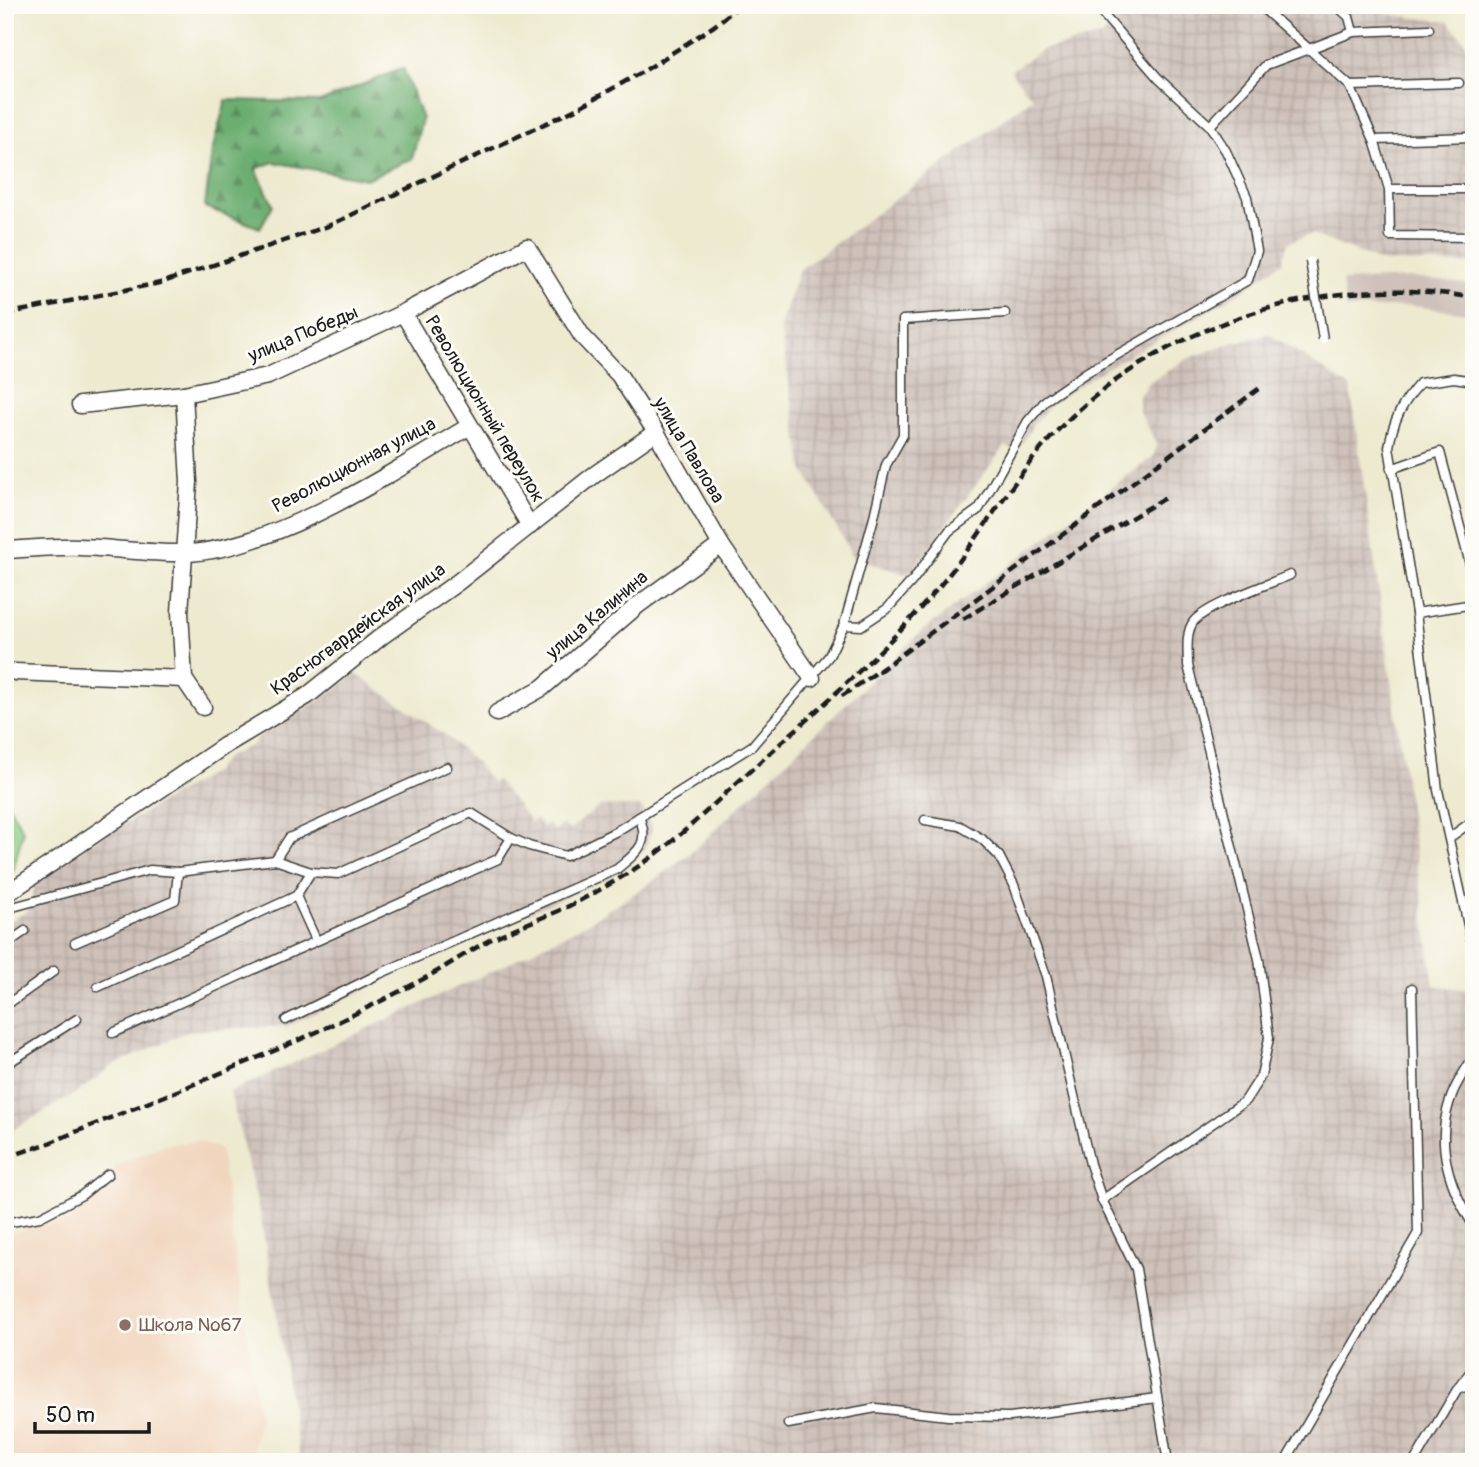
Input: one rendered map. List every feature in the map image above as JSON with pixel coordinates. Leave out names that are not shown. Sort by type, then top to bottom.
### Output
[{"type":"street","name":"улица Победы","points":[[80,405],[184,394],[268,376],[403,313],[527,247]]},
{"type":"street","name":"улица Павлова","points":[[527,247],[582,336],[619,375],[656,432],[721,545],[812,678]]},
{"type":"street","name":"Революционный переулок","points":[[403,313],[530,526]]},
{"type":"street","points":[[184,394],[189,482],[180,612],[184,679],[203,707]]},
{"type":"street","name":"Революционная улица","points":[[5,550],[77,547],[186,553],[214,549],[272,532],[376,482],[470,426]]},
{"type":"street","name":"Красногвардейская улица","points":[[5,895],[227,744],[307,696],[594,475],[656,432]]},
{"type":"street","name":"улица Калинина","points":[[497,713],[542,688],[638,605],[721,545]]},
{"type":"street","points":[[15,672],[184,679]]},
{"type":"lane","points":[[844,625],[861,626],[888,608],[913,580],[949,531],[979,509],[1028,421],[1046,400],[1087,372],[1248,280],[1257,251],[1247,197],[1226,150],[1210,127],[1158,78],[1095,5]]},
{"type":"lane","points":[[1259,5],[1350,86],[1374,140],[1389,189],[1390,236],[1474,237]]},
{"type":"lane","points":[[1336,5],[1349,17],[1353,32]]},
{"type":"lane","points":[[1210,127],[1266,65],[1353,32],[1429,29]]},
{"type":"lane","points":[[1350,86],[1460,83]]},
{"type":"lane","points":[[1374,140],[1474,138]]},
{"type":"lane","points":[[1389,189],[1474,189]]},
{"type":"lane","points":[[1310,261],[1323,339]]},
{"type":"lane","points":[[5,906],[9,908],[150,870],[178,872],[275,860],[311,872],[338,874],[471,813],[529,846],[566,856],[617,831],[752,746],[829,656],[844,625],[886,465],[903,435],[903,320],[1005,313]]},
{"type":"lane","points":[[1474,381],[1454,378],[1420,383],[1402,404],[1392,427],[1389,447],[1416,612],[1438,790],[1474,952]]},
{"type":"lane","points":[[1391,469],[1440,452],[1474,579]]},
{"type":"lane","points":[[1102,1200],[1245,1101],[1261,1076],[1269,1038],[1259,959],[1188,665],[1187,640],[1193,622],[1211,609],[1290,575]]},
{"type":"lane","points":[[1416,612],[1474,604]]},
{"type":"lane","points":[[275,860],[289,838],[447,767]]},
{"type":"lane","points":[[286,1020],[379,974],[617,869],[641,849],[644,829],[639,817]]},
{"type":"lane","points":[[925,820],[960,826],[982,838],[999,856],[1014,885],[1046,976],[1082,1131],[1102,1200],[1136,1269],[1168,1462]]},
{"type":"lane","points":[[1449,838],[1474,820]]},
{"type":"lane","points":[[113,1033],[498,859],[512,838]]},
{"type":"lane","points":[[75,943],[175,900],[178,872]]},
{"type":"lane","points":[[98,987],[296,896],[311,872]]},
{"type":"lane","points":[[296,896],[316,940]]},
{"type":"lane","points":[[5,945],[25,931]]},
{"type":"lane","points":[[5,1006],[54,971]]},
{"type":"lane","points":[[1285,1462],[1418,1233],[1412,988]]},
{"type":"lane","points":[[5,1065],[77,1019]]},
{"type":"lane","points":[[1474,1056],[1452,1094],[1444,1127],[1445,1164],[1459,1203],[1474,1226]]},
{"type":"lane","points":[[5,1223],[40,1217],[82,1195],[108,1174]]},
{"type":"lane","points":[[1414,1462],[1458,1388],[1474,1367]]},
{"type":"lane","points":[[1458,1388],[1474,1384]]},
{"type":"lane","points":[[788,1424],[876,1408],[948,1416],[1010,1417],[1157,1398]]},
{"type":"shaded area","points":[[1130,5],[1377,5],[1388,14],[1449,22],[1474,53],[1474,264],[1381,262],[1312,234],[1288,242],[1282,262],[1239,293],[1091,377],[1051,404],[1033,425],[1017,452],[1005,446],[909,575],[854,558],[803,469],[780,326],[799,270],[1033,98],[1010,71],[1042,50],[1102,36]]},
{"type":"shaded area","points":[[1411,278],[1474,285],[1474,314],[1412,306],[1346,309],[1342,281]]},
{"type":"shaded area","points":[[1269,334],[1350,387],[1434,986],[1474,990],[1474,1462],[300,1462],[261,1218],[230,1092],[501,967],[584,925],[643,888],[693,851],[921,632],[1154,456],[1157,445],[1139,411],[1139,396],[1149,382],[1187,359],[1225,345]]},
{"type":"shaded area","points":[[356,674],[445,735],[476,763],[492,783],[497,780],[531,822],[536,819],[543,827],[547,823],[554,831],[563,824],[569,830],[600,806],[641,806],[652,829],[644,850],[620,872],[287,1026],[191,1030],[112,1066],[75,1094],[5,1134],[5,924],[27,911],[36,883],[92,842],[214,772],[225,758],[252,745],[261,734],[307,708]]},
{"type":"shaded area","name":"Школа №67","points":[[197,1141],[220,1149],[259,1418],[250,1462],[5,1462],[5,1232],[70,1221],[85,1202],[103,1188],[115,1166],[164,1145]]},
{"type":"green space","points":[[403,68],[422,119],[412,159],[366,179],[273,162],[256,169],[273,205],[260,228],[205,207],[212,151],[226,100],[320,102]]},
{"type":"green space","points":[[5,798],[23,831],[13,872],[5,880]]},
{"type":"railway","points":[[5,314],[160,283],[328,226],[574,110],[644,71],[714,26],[740,5]]},
{"type":"railway","points":[[5,1158],[49,1143],[319,1031],[414,984],[479,946],[581,900],[649,859],[694,823],[878,653],[947,577],[1019,476],[1051,438],[1109,385],[1155,355],[1205,331],[1257,312],[1311,299],[1366,292],[1420,291],[1474,298]]},
{"type":"railway","points":[[878,672],[1261,387]]},
{"type":"railway","points":[[963,619],[1168,496]]},
{"type":"railway","points":[[842,696],[886,666]]},
{"type":"place","name":"Школа №67","points":[[125,1325]]}]
